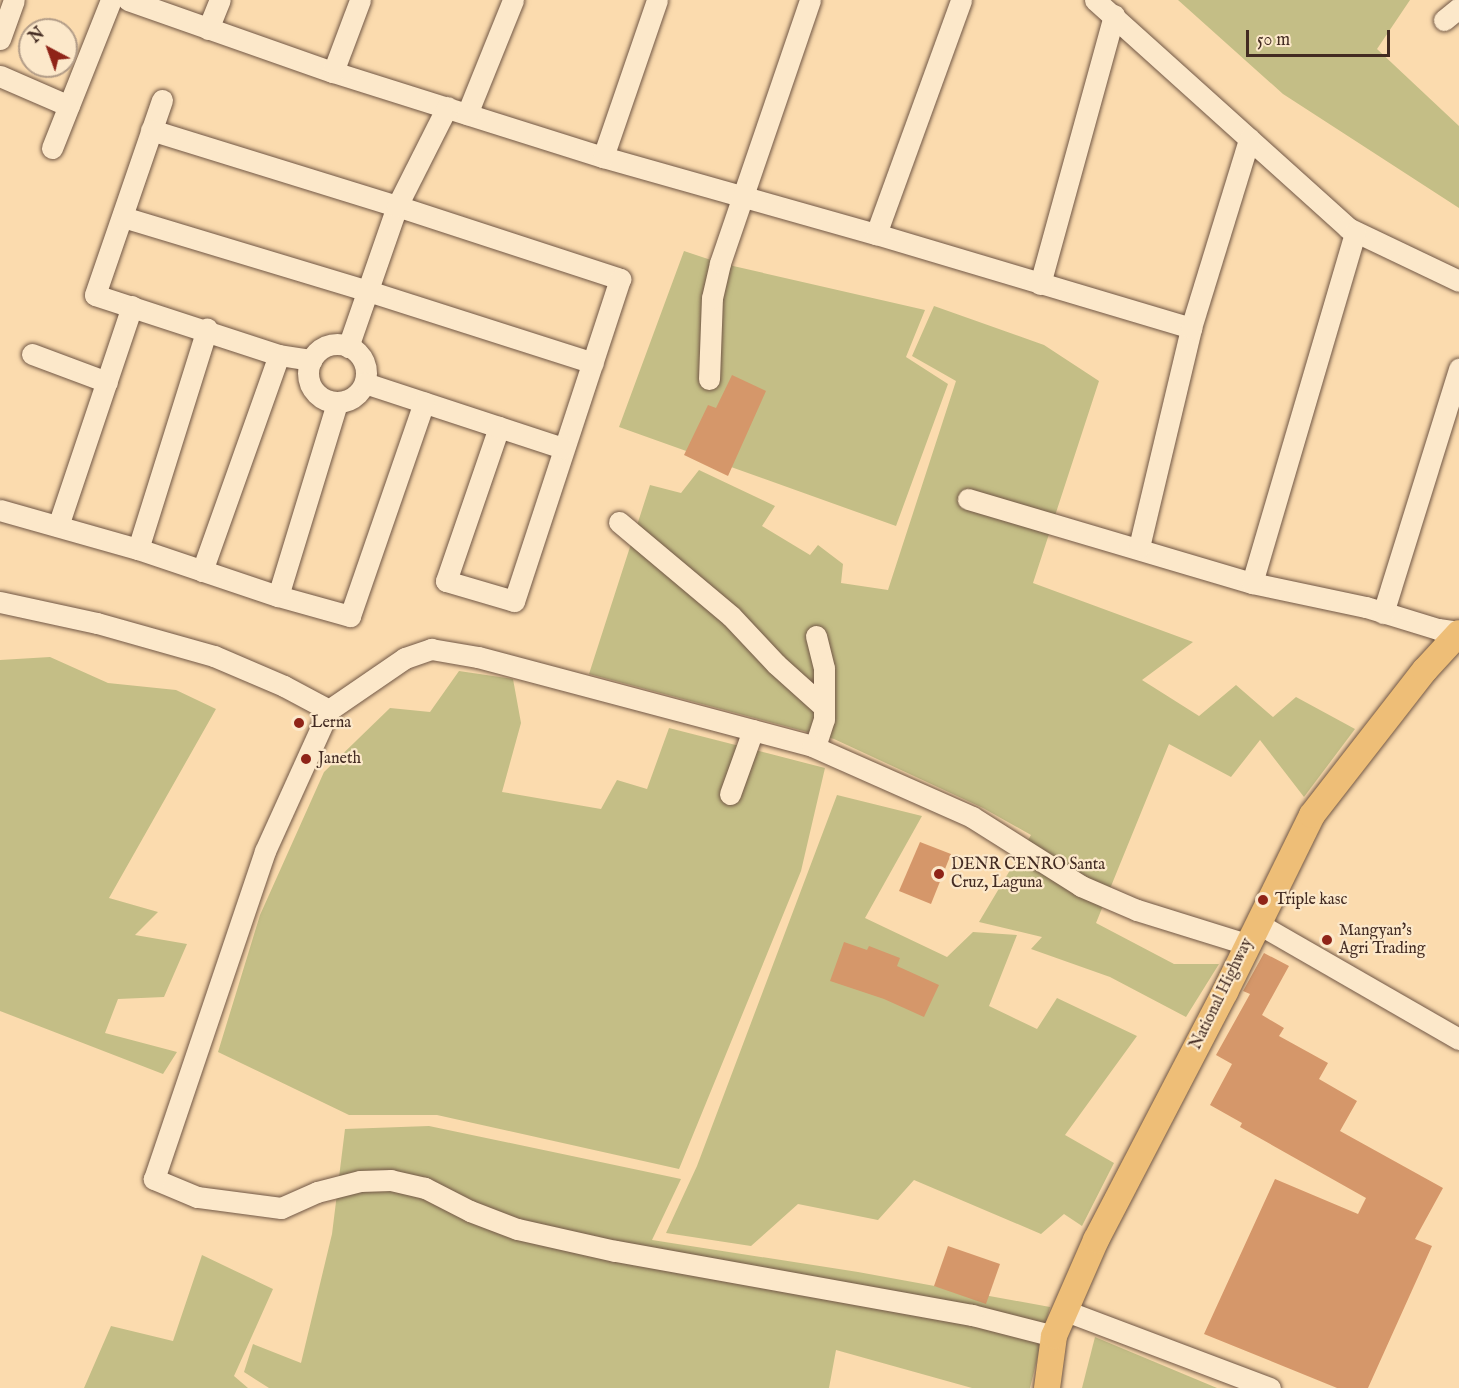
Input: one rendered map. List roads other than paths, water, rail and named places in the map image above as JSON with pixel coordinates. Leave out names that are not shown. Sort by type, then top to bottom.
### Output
[{"type":"main road","name":"National Highway","points":[[1047,1388],[1054,1336],[1096,1239],[1225,992],[1312,815],[1425,670],[1459,633]]},
{"type":"street","points":[[0,39],[14,0]]},
{"type":"street","points":[[52,148],[111,0]]},
{"type":"street","points":[[128,0],[333,72],[603,157],[876,234],[1191,328]]},
{"type":"street","points":[[208,29],[220,0]]},
{"type":"street","points":[[333,72],[360,0]]},
{"type":"street","points":[[467,114],[513,0]]},
{"type":"street","points":[[603,157],[657,0]]},
{"type":"street","points":[[709,379],[712,298],[720,263],[810,0]]},
{"type":"street","points":[[876,234],[961,0]]},
{"type":"street","points":[[1095,0],[1278,168],[1355,233],[1459,281]]},
{"type":"street","points":[[1040,284],[1114,15]]},
{"type":"street","points":[[0,76],[69,106]]},
{"type":"street","points":[[162,100],[95,295],[207,329],[279,355],[312,360]]},
{"type":"street","points":[[348,347],[397,206],[447,107]]},
{"type":"street","points":[[151,130],[397,206],[620,279],[514,601],[446,581],[499,427]]},
{"type":"street","points":[[1139,548],[1191,328],[1249,139]]},
{"type":"street","points":[[123,217],[368,291],[593,363]]},
{"type":"street","points":[[1252,583],[1355,233]]},
{"type":"street","points":[[58,526],[132,306]]},
{"type":"street","points":[[138,549],[207,329]]},
{"type":"street","points":[[328,346],[348,347],[363,361],[365,382],[354,398],[337,403],[322,398],[312,387],[309,371],[312,360],[328,346]]},
{"type":"street","points":[[32,354],[106,382]]},
{"type":"street","points":[[202,571],[279,355]]},
{"type":"street","points":[[1383,613],[1459,369]]},
{"type":"street","points":[[365,382],[563,448]]},
{"type":"street","points":[[0,510],[138,549],[278,596],[350,616],[424,402]]},
{"type":"street","points":[[278,596],[337,403]]},
{"type":"street","points":[[968,499],[1252,583],[1366,607],[1438,629],[1459,633]]},
{"type":"street","points":[[618,522],[730,616],[776,664],[824,707]]},
{"type":"street","points":[[0,602],[97,623],[214,656],[284,686],[329,710]]},
{"type":"street","points":[[815,747],[824,719],[824,668],[816,636]]},
{"type":"street","points":[[1054,1336],[972,1315],[615,1251],[517,1229],[471,1211],[425,1188],[391,1180],[349,1183],[317,1192],[281,1208],[197,1197],[154,1179],[265,851],[329,710],[405,658],[431,649],[478,657],[815,747],[972,817],[1082,886],[1137,910],[1252,933],[1459,1039]]},
{"type":"street","points":[[730,794],[753,730]]},
{"type":"street","points":[[1066,1311],[1270,1388]]},
{"type":"place","name":"Lerna","points":[[299,723]]},
{"type":"place","name":"Janeth","points":[[306,759]]},
{"type":"place","name":"DENR CENRO Santa Cruz, Laguna","points":[[939,874]]},
{"type":"place","name":"Triple kasc","points":[[1263,900]]},
{"type":"place","name":"Mangyan's Agri Trading","points":[[1327,940]]}]
